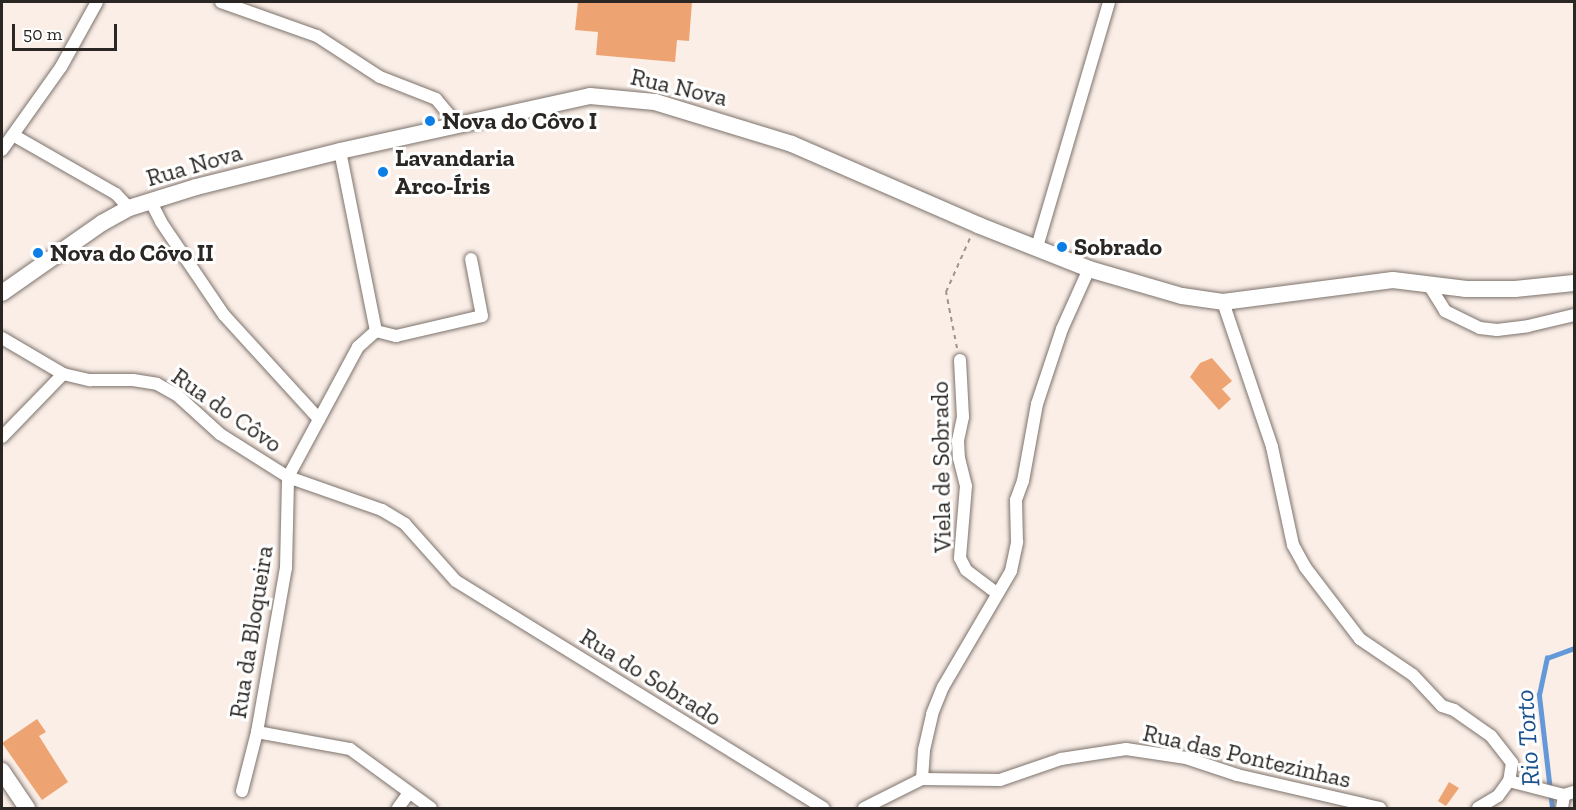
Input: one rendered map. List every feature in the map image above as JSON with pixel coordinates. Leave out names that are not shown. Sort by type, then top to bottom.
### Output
[{"type":"street","points":[[2,150],[61,68],[97,2]]},
{"type":"street","points":[[221,2],[317,36],[380,77],[436,99],[458,125]]},
{"type":"street","points":[[1037,247],[1109,2]]},
{"type":"street","name":"Rua Nova","points":[[2,293],[102,223],[129,208],[196,187],[340,152],[590,96],[655,102],[792,144],[978,225],[1089,269],[1182,296],[1222,302],[1384,280],[1429,285],[1515,289],[1575,283]]},
{"type":"street","points":[[14,135],[116,194],[129,208]]},
{"type":"street","points":[[340,152],[376,331]]},
{"type":"street","points":[[151,202],[161,222],[224,315],[319,419]]},
{"type":"street","points":[[376,331],[396,336],[482,316],[471,259]]},
{"type":"street","points":[[922,779],[924,750],[932,714],[943,687],[1011,571],[1017,542],[1017,500],[1023,481],[1037,404],[1062,329],[1089,269]]},
{"type":"street","points":[[1429,285],[1444,311],[1480,328],[1497,330],[1528,326],[1575,315]]},
{"type":"street","points":[[1222,302],[1272,447],[1293,545],[1305,567],[1360,639],[1413,675],[1442,706],[1454,710],[1491,736],[1512,763],[1509,781],[1498,796],[1478,808]]},
{"type":"street","points":[[288,477],[358,347],[376,331]]},
{"type":"street","name":"Rua do Côvo","points":[[2,338],[63,374],[90,380],[133,380],[157,384],[177,395],[220,434],[288,477],[382,510],[397,520],[432,552],[456,581]]},
{"type":"street","name":"Viela de Sobrado","points":[[960,360],[963,417],[958,441],[959,458],[966,486],[960,558],[966,570],[998,593]]},
{"type":"street","points":[[2,437],[63,374]]},
{"type":"street","name":"Rua da Bloqueira","points":[[242,791],[257,732],[286,568],[288,477]]},
{"type":"street","name":"Rua do Sobrado","points":[[456,581],[824,808]]},
{"type":"street","points":[[257,732],[350,749],[431,808]]},
{"type":"street","name":"Rua das Pontezinhas","points":[[864,808],[922,779],[1000,780],[1060,759],[1126,749],[1186,758],[1238,775],[1380,808]]},
{"type":"street","points":[[2,771],[27,808]]},
{"type":"street","points":[[1509,781],[1565,793],[1562,808]]},
{"type":"street","points":[[398,808],[409,793]]},
{"type":"path","name":"Viela de Sobrado","points":[[960,360],[946,292],[956,264],[978,225]]},
{"type":"building","points":[[578,2],[692,2],[689,41],[677,40],[675,62],[596,55],[598,32],[575,30]]},
{"type":"building","points":[[1212,358],[1232,381],[1222,389],[1231,399],[1219,410],[1190,377],[1200,363]]},
{"type":"building","points":[[37,719],[46,732],[39,736],[68,782],[42,800],[2,743]]},
{"type":"building","points":[[1449,782],[1459,788],[1446,806],[1438,801]]},
{"type":"waterway","name":"Rio Torto","points":[[1552,808],[1539,695],[1547,658],[1574,648]]},
{"type":"place","name":"Nova do Côvo I","points":[[430,121]]},
{"type":"place","name":"Lavandaria Arco-Íris","points":[[383,172]]},
{"type":"place","name":"Sobrado","points":[[1062,247]]},
{"type":"place","name":"Nova do Côvo II","points":[[38,253]]}]
